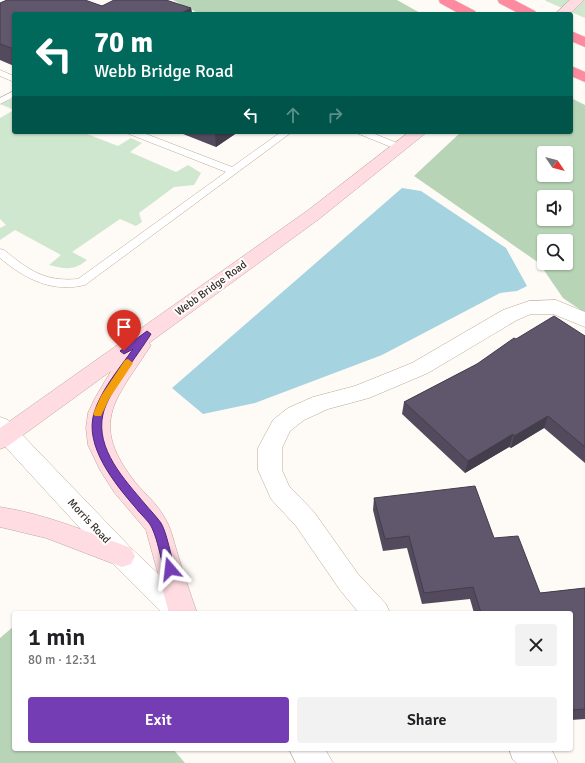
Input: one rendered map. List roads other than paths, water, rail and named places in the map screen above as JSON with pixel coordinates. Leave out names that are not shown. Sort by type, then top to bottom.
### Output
[{"type":"highway","points":[[445,0],[466,12]]},
{"type":"highway","points":[[504,0],[526,12]]},
{"type":"highway","points":[[573,37],[585,43]]},
{"type":"highway","points":[[573,71],[585,78]]},
{"type":"street","points":[[564,12],[578,0]]},
{"type":"street","name":"Webb Bridge Road","points":[[3,434],[147,334],[313,215],[416,134]]},
{"type":"street","points":[[374,611],[349,582],[305,518],[280,492],[270,470],[270,448],[281,426],[296,414],[321,403],[361,392],[420,368],[510,315],[529,308],[556,307],[585,320]]},
{"type":"street","points":[[147,334],[104,398],[98,414],[97,430],[99,445],[109,465],[123,485],[156,525],[182,611]]},
{"type":"street","name":"Morris Road","points":[[3,434],[178,611]]},
{"type":"street","points":[[0,517],[23,520],[45,526],[122,556]]},
{"type":"street","points":[[306,751],[317,763]]},
{"type":"street","points":[[527,751],[542,763]]},
{"type":"lane","points":[[0,73],[12,78]]},
{"type":"lane","points":[[0,101],[12,95]]},
{"type":"lane","points":[[137,134],[234,171]]},
{"type":"lane","points":[[0,252],[26,274],[51,283],[64,284],[81,282],[284,134]]},
{"type":"lane","points":[[367,134],[399,147]]},
{"type":"water","points":[[402,188],[421,191],[506,248],[527,286],[517,291],[500,293],[382,355],[255,403],[203,414],[172,388]]}]
